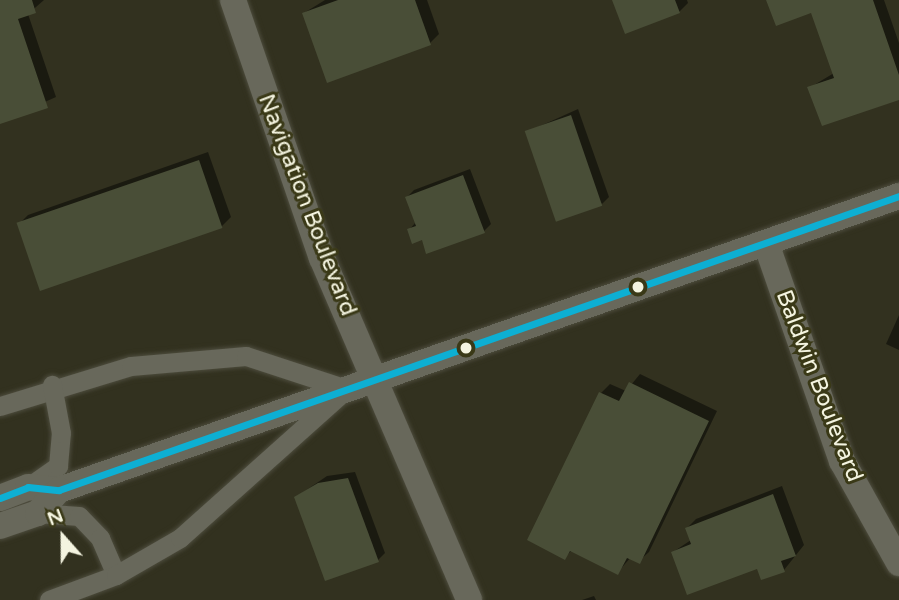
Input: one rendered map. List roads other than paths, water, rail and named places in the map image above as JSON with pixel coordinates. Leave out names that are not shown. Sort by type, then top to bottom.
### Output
[{"type":"main road","name":"Navigation Boulevard","points":[[233,0],[322,258],[469,600]]},
{"type":"main road","points":[[0,498],[28,487],[60,490],[899,196]]},
{"type":"main road","name":"Baldwin Boulevard","points":[[766,243],[842,461],[899,563]]},
{"type":"main road","points":[[0,526],[38,513],[60,490]]},
{"type":"street","points":[[0,406],[52,386],[131,366],[246,356],[347,388]]},
{"type":"street","points":[[28,487],[58,466],[61,433],[52,386]]},
{"type":"street","points":[[49,600],[117,575],[180,538],[347,388]]},
{"type":"street","points":[[38,513],[79,516],[100,538],[117,575]]}]
